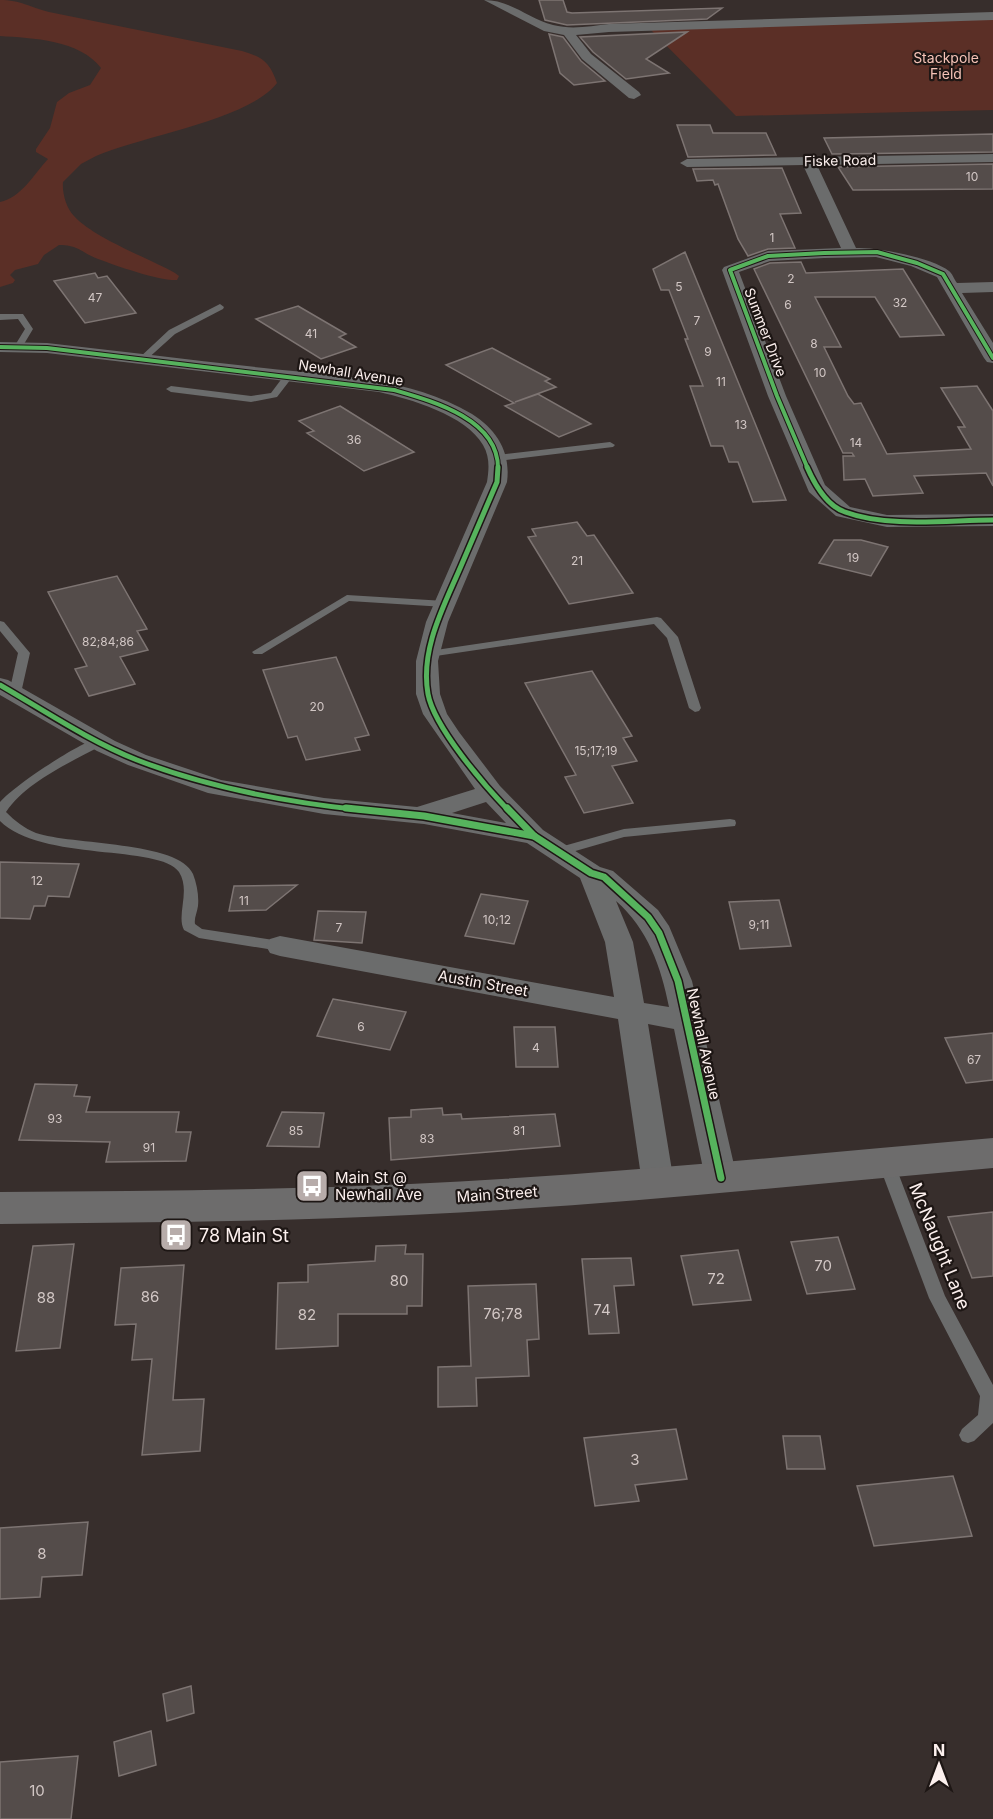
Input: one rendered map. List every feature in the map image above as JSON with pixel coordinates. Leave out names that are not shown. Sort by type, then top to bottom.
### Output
[{"type":"main road","name":"Main Street","points":[[2,1214],[467,1196],[721,1178],[993,1153]]},
{"type":"street","points":[[490,0],[548,28],[568,32],[621,28],[993,16]]},
{"type":"street","points":[[568,32],[579,49],[634,95]]},
{"type":"street","name":"Fiske Road","points":[[687,163],[993,158]]},
{"type":"street","points":[[808,161],[851,253]]},
{"type":"street","name":"Summer Drive","points":[[993,358],[943,274],[917,262],[877,252],[768,256],[730,270],[777,396],[816,488],[843,512],[887,521],[993,520]]},
{"type":"street","points":[[950,288],[993,287]]},
{"type":"street","name":"Newhall Avenue","points":[[9,347],[142,359],[379,387],[429,399],[449,408],[469,421],[494,447],[498,458],[497,482],[437,622],[429,654],[428,694],[435,714],[467,762],[491,792],[534,836],[591,873],[604,878],[629,898],[648,917],[659,933],[678,981],[721,1178]]},
{"type":"street","name":"Newhall Avenue","points":[[7,689],[98,742],[137,760],[217,787],[324,806],[418,815],[534,836]]},
{"type":"street","name":"Newhall Avenue","points":[[418,815],[491,792]]},
{"type":"street","points":[[591,873],[619,942],[657,1183]]},
{"type":"street","name":"Austin Street","points":[[280,946],[686,1021]]},
{"type":"lane","points":[[142,359],[172,332],[220,307]]},
{"type":"lane","points":[[0,317],[20,316],[29,329],[9,347]]},
{"type":"lane","points":[[171,388],[250,399],[274,395],[289,375]]},
{"type":"lane","points":[[498,458],[610,445]]},
{"type":"lane","points":[[258,652],[347,598],[445,604]]},
{"type":"lane","points":[[429,654],[657,620],[672,637],[695,708]]},
{"type":"lane","points":[[0,624],[24,653],[7,689]]},
{"type":"lane","points":[[98,742],[21,789],[3,804],[0,813],[6,822],[46,842],[136,850],[168,859],[183,869],[189,882],[191,905],[186,917],[189,927],[200,933],[280,946]]},
{"type":"lane","points":[[558,852],[624,833],[730,823]]},
{"type":"lane","name":"McNaught Lane","points":[[886,1162],[937,1298],[989,1395],[986,1419],[968,1435]]},
{"type":"green space","points":[[0,0],[14,1],[49,12],[242,51],[260,58],[272,70],[277,83],[263,96],[243,107],[193,126],[96,156],[81,164],[63,182],[64,195],[69,209],[83,224],[108,240],[175,273],[179,276],[177,280],[138,272],[98,259],[76,248],[59,245],[44,255],[38,264],[15,270],[10,275],[15,280],[13,283],[0,287],[0,202],[8,200],[21,191],[48,159],[36,152],[36,149],[50,128],[57,102],[69,93],[90,85],[101,68],[81,51],[68,46],[55,42],[0,36]]},
{"type":"green space","name":"Stackpole Field","points":[[993,17],[993,110],[736,116],[649,28]]},
{"type":"building","points":[[539,0],[563,0],[567,12],[572,13],[722,8],[707,19],[567,25],[545,20]]},
{"type":"building","points":[[687,32],[646,59],[669,73],[626,79],[593,52],[580,37]]},
{"type":"building","points":[[549,34],[563,37],[581,61],[605,81],[574,85],[560,73]]},
{"type":"building","points":[[677,125],[710,125],[713,133],[766,133],[776,155],[688,157]]},
{"type":"building","points":[[993,134],[993,152],[832,154],[824,138]]},
{"type":"building","points":[[993,164],[993,189],[853,190],[838,167]]},
{"type":"building","points":[[782,168],[801,213],[780,214],[795,248],[768,249],[748,256],[738,239],[718,184],[715,185],[713,180],[697,181],[693,169]]},
{"type":"building","points":[[685,252],[786,500],[753,502],[738,462],[729,462],[723,446],[711,446],[690,386],[703,386],[685,339],[688,339],[669,290],[661,290],[653,269]]},
{"type":"building","points":[[801,262],[806,273],[903,269],[944,335],[900,337],[875,297],[815,297],[841,347],[824,347],[848,396],[854,404],[861,403],[887,454],[971,449],[958,427],[965,427],[941,388],[977,386],[993,411],[993,486],[986,473],[914,476],[923,493],[873,496],[865,479],[844,480],[843,456],[854,456],[852,453],[843,453],[754,269],[770,263]]},
{"type":"building","points":[[95,273],[98,278],[107,276],[136,313],[85,323],[54,281]]},
{"type":"building","points":[[298,306],[346,334],[339,337],[356,347],[321,359],[256,319]]},
{"type":"building","points":[[492,348],[550,379],[545,381],[556,387],[515,402],[538,394],[591,424],[559,437],[505,406],[514,403],[446,365]]},
{"type":"building","points":[[340,406],[414,452],[364,471],[307,433],[314,431],[299,421]]},
{"type":"building","points":[[577,522],[587,536],[594,535],[633,593],[569,604],[528,537],[536,536],[532,529]]},
{"type":"building","points":[[834,540],[861,540],[888,547],[871,576],[819,563]]},
{"type":"building","points":[[117,576],[147,629],[137,631],[148,650],[120,657],[135,684],[89,696],[75,669],[87,666],[48,592]]},
{"type":"building","points":[[336,657],[369,735],[355,738],[360,750],[306,760],[297,736],[288,738],[263,670]]},
{"type":"building","points":[[592,671],[632,736],[623,738],[637,761],[612,766],[633,803],[584,813],[565,777],[576,775],[525,683]]},
{"type":"building","points":[[0,862],[79,864],[69,897],[48,896],[45,906],[34,906],[30,919],[0,918]]},
{"type":"building","points":[[297,885],[266,910],[229,911],[234,886]]},
{"type":"building","points":[[481,894],[528,901],[514,944],[465,936]]},
{"type":"building","points":[[779,900],[791,946],[740,949],[729,902]]},
{"type":"building","points":[[318,911],[366,912],[362,943],[314,940]]},
{"type":"building","points":[[333,999],[406,1012],[390,1050],[317,1036]]},
{"type":"building","points":[[514,1027],[555,1027],[558,1067],[516,1067]]},
{"type":"building","points":[[993,1033],[993,1080],[966,1083],[945,1038]]},
{"type":"building","points":[[35,1084],[77,1085],[74,1096],[90,1097],[86,1112],[179,1112],[176,1132],[191,1132],[186,1161],[106,1162],[110,1142],[19,1140]]},
{"type":"building","points":[[442,1108],[443,1115],[461,1114],[462,1119],[555,1114],[560,1146],[391,1160],[389,1118],[411,1117],[411,1110]]},
{"type":"building","points":[[282,1112],[324,1113],[319,1147],[267,1146]]},
{"type":"building","points":[[993,1212],[993,1276],[972,1278],[948,1217]]},
{"type":"building","points":[[838,1237],[855,1289],[807,1294],[791,1242]]},
{"type":"building","points":[[74,1244],[60,1348],[16,1351],[33,1246]]},
{"type":"building","points":[[406,1245],[405,1254],[423,1254],[422,1306],[407,1306],[407,1314],[338,1314],[338,1346],[276,1349],[278,1283],[308,1282],[308,1265],[375,1261],[376,1246]]},
{"type":"building","points":[[738,1250],[751,1300],[693,1305],[681,1256]]},
{"type":"building","points":[[631,1258],[634,1285],[614,1286],[619,1333],[589,1334],[582,1259]]},
{"type":"building","points":[[184,1265],[173,1400],[204,1399],[200,1451],[142,1455],[152,1359],[132,1360],[136,1324],[115,1325],[121,1268]]},
{"type":"building","points":[[536,1284],[539,1339],[527,1340],[529,1376],[476,1378],[477,1406],[438,1407],[438,1367],[471,1366],[468,1286]]},
{"type":"building","points":[[676,1429],[687,1479],[635,1485],[639,1501],[595,1506],[584,1438]]},
{"type":"building","points":[[783,1436],[820,1436],[825,1469],[787,1469]]},
{"type":"building","points":[[953,1476],[972,1536],[874,1546],[857,1486]]},
{"type":"building","points":[[88,1522],[82,1575],[42,1577],[40,1597],[0,1599],[0,1528]]},
{"type":"building","points":[[191,1686],[194,1713],[167,1721],[163,1694]]},
{"type":"building","points":[[151,1731],[156,1765],[119,1776],[114,1742]]},
{"type":"building","points":[[78,1756],[71,1819],[0,1819],[0,1762]]},
{"type":"cycle path","points":[[993,358],[943,274],[917,263],[877,252],[824,253],[768,256],[730,270],[777,396],[816,488],[843,512],[887,521],[993,520]]},
{"type":"cycle path","points":[[0,347],[47,348],[379,387],[431,402],[467,419],[482,431],[492,444],[498,459],[497,482],[437,622],[427,661],[428,694],[435,714],[449,736],[491,792],[534,836],[591,873],[604,877],[648,917],[659,933],[678,981],[721,1178]]},
{"type":"cycle path","points":[[0,685],[106,746],[137,760],[217,787],[324,806],[424,816],[534,836]]},
{"type":"place","name":"Main St @ Newhall Ave","points":[[312,1186]]},
{"type":"place","name":"78 Main St","points":[[176,1235]]}]
